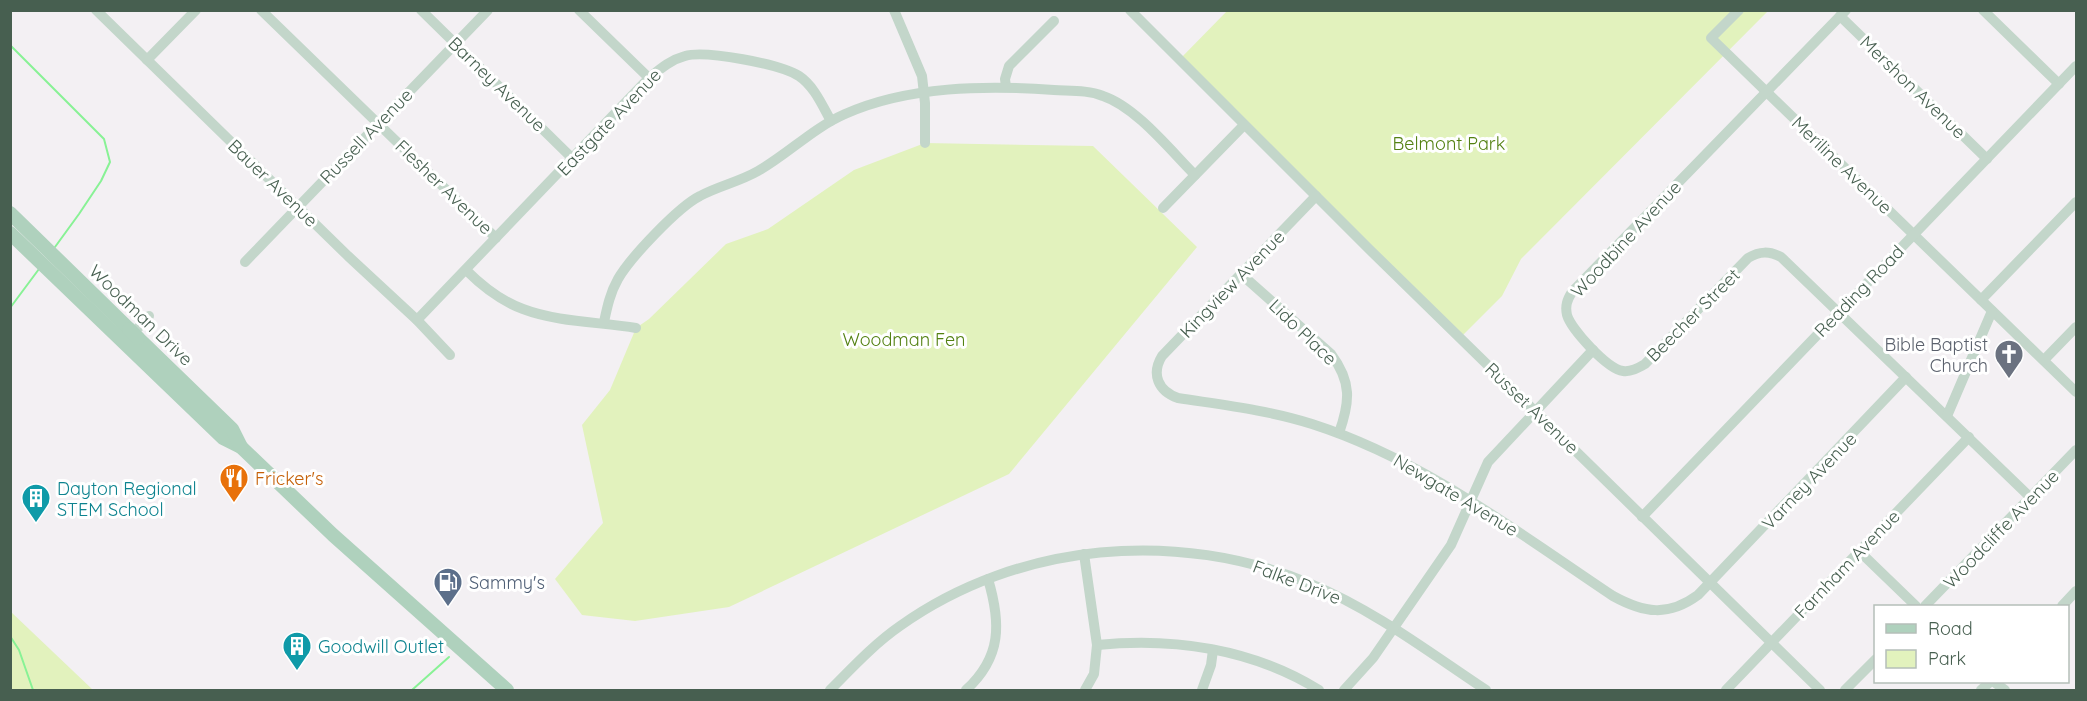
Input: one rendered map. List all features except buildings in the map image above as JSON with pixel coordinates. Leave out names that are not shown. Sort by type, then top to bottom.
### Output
[{"type":"main road","name":"Woodman Drive","points":[[10,213],[74,288],[82,303],[131,337]]},
{"type":"main road","name":"Woodman Drive","points":[[10,233],[45,255],[207,413],[232,429],[241,447],[333,535],[507,690]]},
{"type":"street","name":"Bauer Avenue","points":[[96,10],[417,320],[450,355]]},
{"type":"street","points":[[147,60],[196,10]]},
{"type":"street","name":"Flesher Avenue","points":[[261,10],[496,237]]},
{"type":"street","name":"Barney Avenue","points":[[421,10],[573,159]]},
{"type":"street","name":"Russell Avenue","points":[[245,262],[488,10]]},
{"type":"street","points":[[579,10],[650,78]]},
{"type":"street","points":[[894,10],[918,64],[924,91],[925,144]]},
{"type":"street","name":"Russet Avenue","points":[[1130,10],[1534,411],[1820,690]]},
{"type":"street","name":"Meriline Avenue","points":[[1738,10],[1711,38],[2076,392]]},
{"type":"street","points":[[1983,10],[2058,84]]},
{"type":"street","name":"Woodbine Avenue","points":[[1593,350],[1569,321],[1566,305],[1572,292],[1843,13]]},
{"type":"street","name":"Mershon Avenue","points":[[1843,13],[1987,159]]},
{"type":"street","points":[[1006,87],[1005,78],[1009,66],[1054,21]]},
{"type":"street","name":"Eastgate Avenue","points":[[417,320],[650,78],[675,59],[705,54],[778,67],[799,76],[807,83],[831,121]]},
{"type":"street","name":"Reading Road","points":[[1642,517],[2076,66]]},
{"type":"street","points":[[604,322],[612,290],[623,270],[677,212],[698,197],[762,169],[831,121],[866,107],[924,91],[1006,87],[1088,92],[1113,99],[1134,114],[1195,175]]},
{"type":"street","points":[[1163,208],[1244,125]]},
{"type":"street","name":"Kingview Avenue","points":[[1156,376],[1158,362],[1162,356],[1316,196]]},
{"type":"street","points":[[1981,300],[2076,202]]},
{"type":"street","name":"Beecher Street","points":[[1593,350],[1616,369],[1630,371],[1639,368],[1748,258],[1761,253],[1781,257],[1839,311]]},
{"type":"street","points":[[466,270],[490,291],[522,309],[552,317],[636,328]]},
{"type":"street","name":"Lido Place","points":[[1241,274],[1338,363],[1346,381],[1348,402],[1339,433]]},
{"type":"street","points":[[1839,311],[2031,498]]},
{"type":"street","points":[[1947,416],[1992,311]]},
{"type":"street","points":[[131,337],[149,316]]},
{"type":"street","points":[[2044,360],[2076,327]]},
{"type":"street","points":[[1344,690],[1373,658],[1451,545],[1488,462],[1593,350]]},
{"type":"street","name":"Newgate Avenue","points":[[1156,376],[1165,392],[1178,398],[1282,415],[1339,433],[1414,466],[1471,501],[1613,596],[1639,608],[1660,610],[1680,606],[1698,595],[1710,583]]},
{"type":"street","name":"Varney Avenue","points":[[1710,583],[1906,377]]},
{"type":"street","name":"Farnham Avenue","points":[[1726,690],[1969,437]]},
{"type":"street","name":"Woodcliffe Avenue","points":[[1926,605],[2076,450]]},
{"type":"street","name":"Falke Drive","points":[[830,690],[857,662],[897,627],[941,600],[988,579],[1041,562],[1122,550],[1171,550],[1224,557],[1279,572],[1333,593],[1394,629],[1480,689]]},
{"type":"street","points":[[1859,551],[1915,605]]},
{"type":"street","points":[[1084,554],[1097,645],[1094,674],[1085,690]]},
{"type":"street","points":[[966,690],[982,674],[996,639],[997,615],[988,579]]},
{"type":"street","points":[[2063,605],[2076,591]]},
{"type":"street","points":[[1097,645],[1171,643],[1214,650],[1258,661],[1319,690]]},
{"type":"street","points":[[1202,690],[1214,650]]},
{"type":"street","points":[[1845,690],[1874,660]]},
{"type":"green space","name":"Belmont Park","points":[[1227,11],[1768,11],[1521,259],[1502,296],[1460,338],[1180,59]]},
{"type":"green space","name":"Woodman Fen","points":[[925,143],[1093,146],[1197,247],[1009,474],[729,607],[635,621],[582,615],[555,579],[603,523],[582,425],[610,390],[636,328],[649,319],[726,244],[768,229],[854,170]]},
{"type":"green space","points":[[10,611],[93,690],[11,690]]},
{"type":"waterway","points":[[10,45],[104,139],[110,162],[101,181],[55,247]]},
{"type":"waterway","points":[[10,308],[39,269]]},
{"type":"waterway","points":[[10,636],[19,650],[33,690]]},
{"type":"waterway","points":[[412,690],[449,657]]},
{"type":"place","name":"Bible Baptist Church","points":[[2009,380]]},
{"type":"place","name":"Fricker's","points":[[234,504]]},
{"type":"place","name":"Dayton Regional STEM School","points":[[36,524]]},
{"type":"place","name":"Sammy's","points":[[448,608]]},
{"type":"place","name":"Goodwill Outlet","points":[[297,672]]}]
